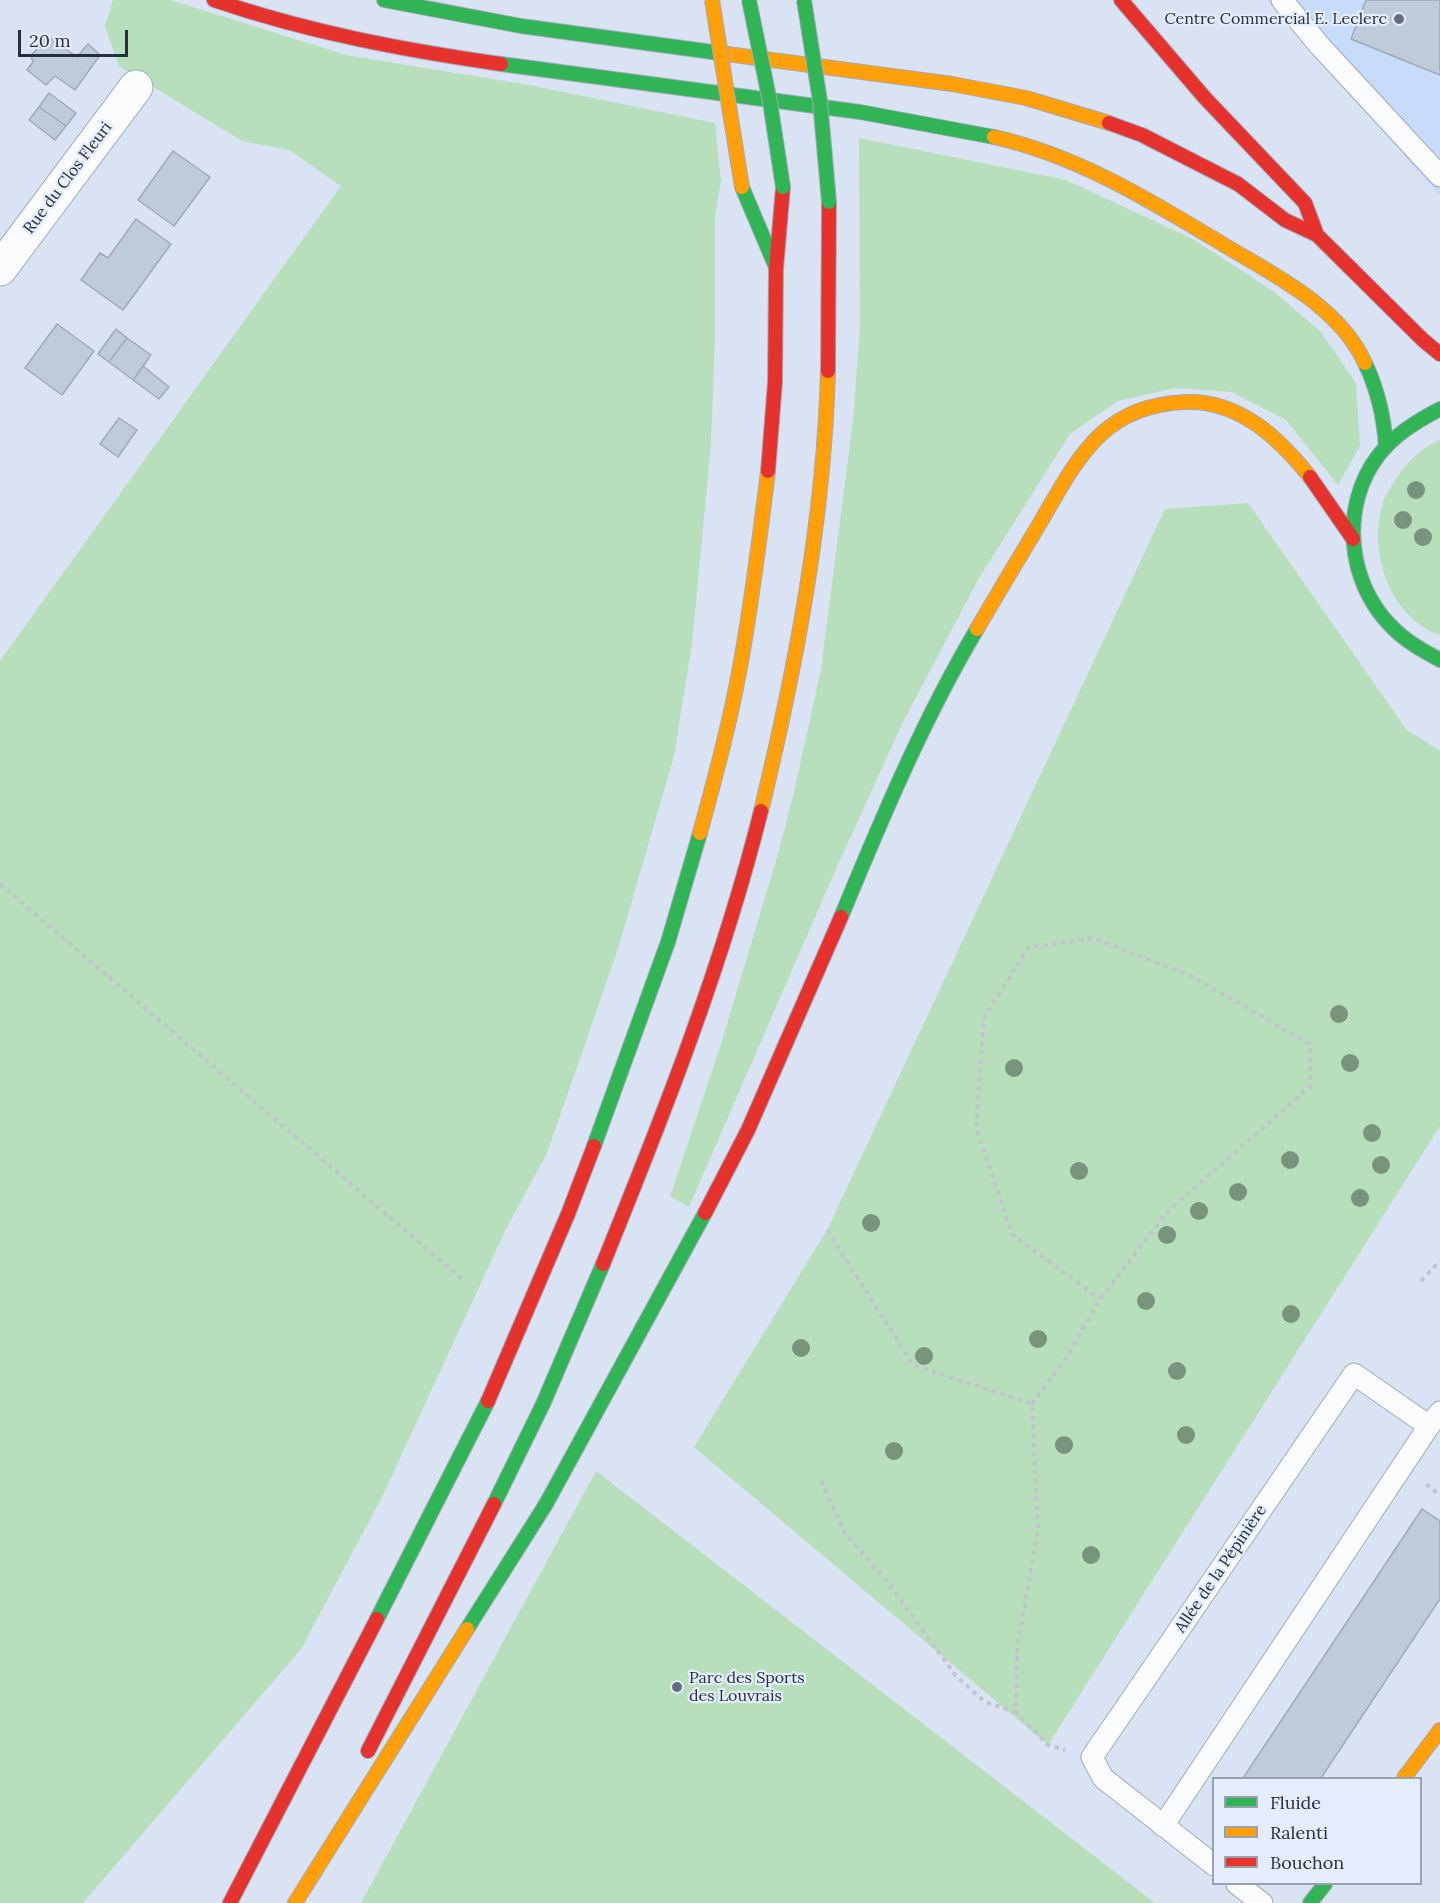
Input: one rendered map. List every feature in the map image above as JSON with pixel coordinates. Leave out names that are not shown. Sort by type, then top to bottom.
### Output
[{"type":"main road","points":[[214,0],[261,17],[331,35],[485,62],[868,113],[1005,139],[1054,154],[1125,188],[1194,227],[1308,296],[1330,314],[1348,333],[1370,374],[1383,414],[1386,447]]},
{"type":"main road","points":[[384,0],[521,26],[940,82],[1026,98],[1091,116],[1142,135],[1238,184],[1285,220],[1317,235],[1440,354]]},
{"type":"main road","points":[[712,0],[742,187],[776,269]]},
{"type":"main road","points":[[230,1903],[482,1415],[568,1214],[618,1084],[689,875],[725,738],[740,669],[750,611],[770,452],[775,382],[776,269],[783,187],[770,102],[749,0]]},
{"type":"main road","points":[[361,1765],[528,1436],[581,1318],[665,1110],[701,1009],[729,923],[756,827],[777,741],[802,613],[820,483],[827,406],[831,333],[829,202],[815,59],[804,0]]},
{"type":"main road","points":[[1121,0],[1205,98],[1305,203],[1317,235]]},
{"type":"main road","points":[[293,1903],[546,1504],[682,1259],[748,1130],[813,984],[886,808],[946,679],[1070,471],[1091,441],[1135,410],[1156,404],[1197,400],[1226,408],[1255,421],[1276,438],[1302,467],[1353,539]]},
{"type":"main road","points":[[1440,409],[1420,418],[1402,431],[1386,447],[1367,474],[1356,506],[1353,539],[1358,572],[1380,616],[1416,649],[1440,660]]},
{"type":"main road","points":[[1405,1777],[1440,1730]]},
{"type":"main road","points":[[293,1903],[345,1797]]},
{"type":"main road","points":[[1310,1903],[1324,1885]]},
{"type":"street","name":"Rue du Clos Fleuri","points":[[0,268],[136,87]]},
{"type":"lane","points":[[1282,0],[1320,46],[1440,176]]},
{"type":"lane","name":"Allée de la Pépinière","points":[[1092,1757],[1354,1374],[1435,1419],[1162,1826]]},
{"type":"lane","points":[[1092,1757],[1103,1778],[1212,1864]]},
{"type":"lane","points":[[1238,1885],[1262,1903]]},
{"type":"path","points":[[0,884],[462,1279]]},
{"type":"path","points":[[1016,1712],[1017,1650],[1038,1529],[1032,1404],[1067,1357],[1100,1299],[1169,1210],[1310,1087],[1310,1044],[1191,976],[1093,938],[1028,948],[984,1018],[976,1127],[1012,1234],[1100,1299]]},
{"type":"path","points":[[827,1230],[913,1365],[1032,1404]]},
{"type":"path","points":[[1421,1281],[1440,1261]]},
{"type":"path","points":[[821,1481],[845,1533],[886,1580],[956,1676],[986,1702],[1016,1712],[1048,1745],[1092,1757]]},
{"type":"shaded area","points":[[1267,0],[1440,0],[1440,196]]},
{"type":"green space","points":[[113,0],[170,0],[346,55],[529,85],[715,123],[721,180],[715,216],[715,341],[711,444],[692,644],[674,756],[617,952],[547,1153],[505,1231],[382,1497],[301,1649],[83,1903],[0,1903],[0,661],[341,186],[289,150],[242,141],[119,66],[105,26]]},
{"type":"green space","points":[[859,138],[1066,180],[1193,239],[1273,291],[1321,332],[1356,383],[1360,446],[1338,485],[1286,420],[1232,392],[1175,388],[1118,401],[1070,434],[979,578],[903,722],[836,869],[689,1207],[670,1196],[724,1034],[778,854],[821,669],[853,420],[860,328]]},
{"type":"green space","points":[[1440,440],[1440,635],[1429,631],[1409,616],[1398,602],[1383,570],[1378,534],[1384,499],[1396,479],[1415,456]]},
{"type":"green space","points":[[1248,503],[1406,729],[1440,751],[1440,1126],[1048,1745],[694,1447],[827,1230],[1165,509]]},
{"type":"green space","name":"Parc des Sports des Louvrais","points":[[596,1471],[1155,1903],[361,1903]]},
{"type":"building","name":"Centre Commercial E. Leclerc","points":[[1366,0],[1440,0],[1440,75],[1351,39]]},
{"type":"building","points":[[47,36],[77,57],[88,44],[100,55],[75,90],[55,76],[46,85],[27,70],[33,62],[31,56]]},
{"type":"building","points":[[49,93],[76,113],[66,126],[39,107]]},
{"type":"building","points":[[39,107],[66,126],[55,140],[29,120]]},
{"type":"building","points":[[173,151],[210,177],[174,226],[138,200]]},
{"type":"building","points":[[136,219],[171,244],[123,310],[81,280],[100,253],[108,258]]},
{"type":"building","points":[[57,324],[94,351],[62,395],[25,368]]},
{"type":"building","points":[[116,329],[127,338],[109,362],[98,354]]},
{"type":"building","points":[[127,338],[151,355],[133,380],[109,362]]},
{"type":"building","points":[[143,366],[169,387],[159,399],[133,380]]},
{"type":"building","points":[[119,418],[137,430],[118,457],[100,444]]},
{"type":"building","points":[[1422,1509],[1440,1521],[1440,1599],[1322,1777],[1244,1777]]},
{"type":"traffic: fast","points":[[384,0],[521,26],[727,54]]},
{"type":"traffic: fast","points":[[749,0],[770,102],[783,187]]},
{"type":"traffic: fast","points":[[804,0],[820,101],[829,202]]},
{"type":"traffic: fast","points":[[501,64],[860,112],[994,137]]},
{"type":"traffic: fast","points":[[742,187],[775,265]]},
{"type":"traffic: fast","points":[[1365,363],[1380,404],[1386,447]]},
{"type":"traffic: fast","points":[[1440,409],[1406,429],[1378,456],[1366,476],[1358,497],[1354,520],[1354,543],[1358,566],[1365,588],[1376,608],[1402,636],[1440,660]]},
{"type":"traffic: fast","points":[[841,917],[921,734],[977,629]]},
{"type":"traffic: fast","points":[[594,1146],[668,942],[700,833]]},
{"type":"traffic: fast","points":[[467,1629],[546,1504],[705,1213]]},
{"type":"traffic: fast","points":[[494,1504],[543,1404],[603,1264]]},
{"type":"traffic: fast","points":[[377,1619],[488,1401]]},
{"type":"traffic: fast","points":[[1310,1903],[1324,1885]]},
{"type":"traffic: slow","points":[[712,0],[742,187]]},
{"type":"traffic: slow","points":[[727,54],[952,84],[1026,98],[1109,123]]},
{"type":"traffic: slow","points":[[994,137],[1056,156],[1114,182],[1284,280],[1304,294],[1339,325],[1354,343],[1365,363]]},
{"type":"traffic: slow","points":[[761,811],[786,702],[806,592],[821,482],[828,371]]},
{"type":"traffic: slow","points":[[977,629],[1081,457],[1113,424],[1133,413],[1157,405],[1186,402],[1223,407],[1256,424],[1271,436],[1310,477]]},
{"type":"traffic: slow","points":[[700,833],[727,730],[740,667],[768,471]]},
{"type":"traffic: slow","points":[[295,1903],[467,1629]]},
{"type":"traffic: slow","points":[[1405,1777],[1440,1730]]},
{"type":"traffic: jam","points":[[214,0],[320,31],[428,53],[501,64]]},
{"type":"traffic: jam","points":[[1121,0],[1205,98],[1305,203],[1317,235]]},
{"type":"traffic: jam","points":[[1109,123],[1142,135],[1238,184],[1285,220],[1317,235],[1440,354]]},
{"type":"traffic: jam","points":[[768,471],[775,382],[776,269],[783,187]]},
{"type":"traffic: jam","points":[[828,371],[829,202]]},
{"type":"traffic: jam","points":[[1310,477],[1353,539]]},
{"type":"traffic: jam","points":[[603,1264],[648,1153],[710,984],[761,811]]},
{"type":"traffic: jam","points":[[705,1213],[748,1130],[841,917]]},
{"type":"traffic: jam","points":[[488,1401],[568,1214],[594,1146]]},
{"type":"traffic: jam","points":[[368,1751],[494,1504]]},
{"type":"traffic: jam","points":[[230,1903],[377,1619]]},
{"type":"place","name":"Centre Commercial E. Leclerc","points":[[1399,19]]},
{"type":"place","name":"Parc des Sports des Louvrais","points":[[677,1687]]}]
